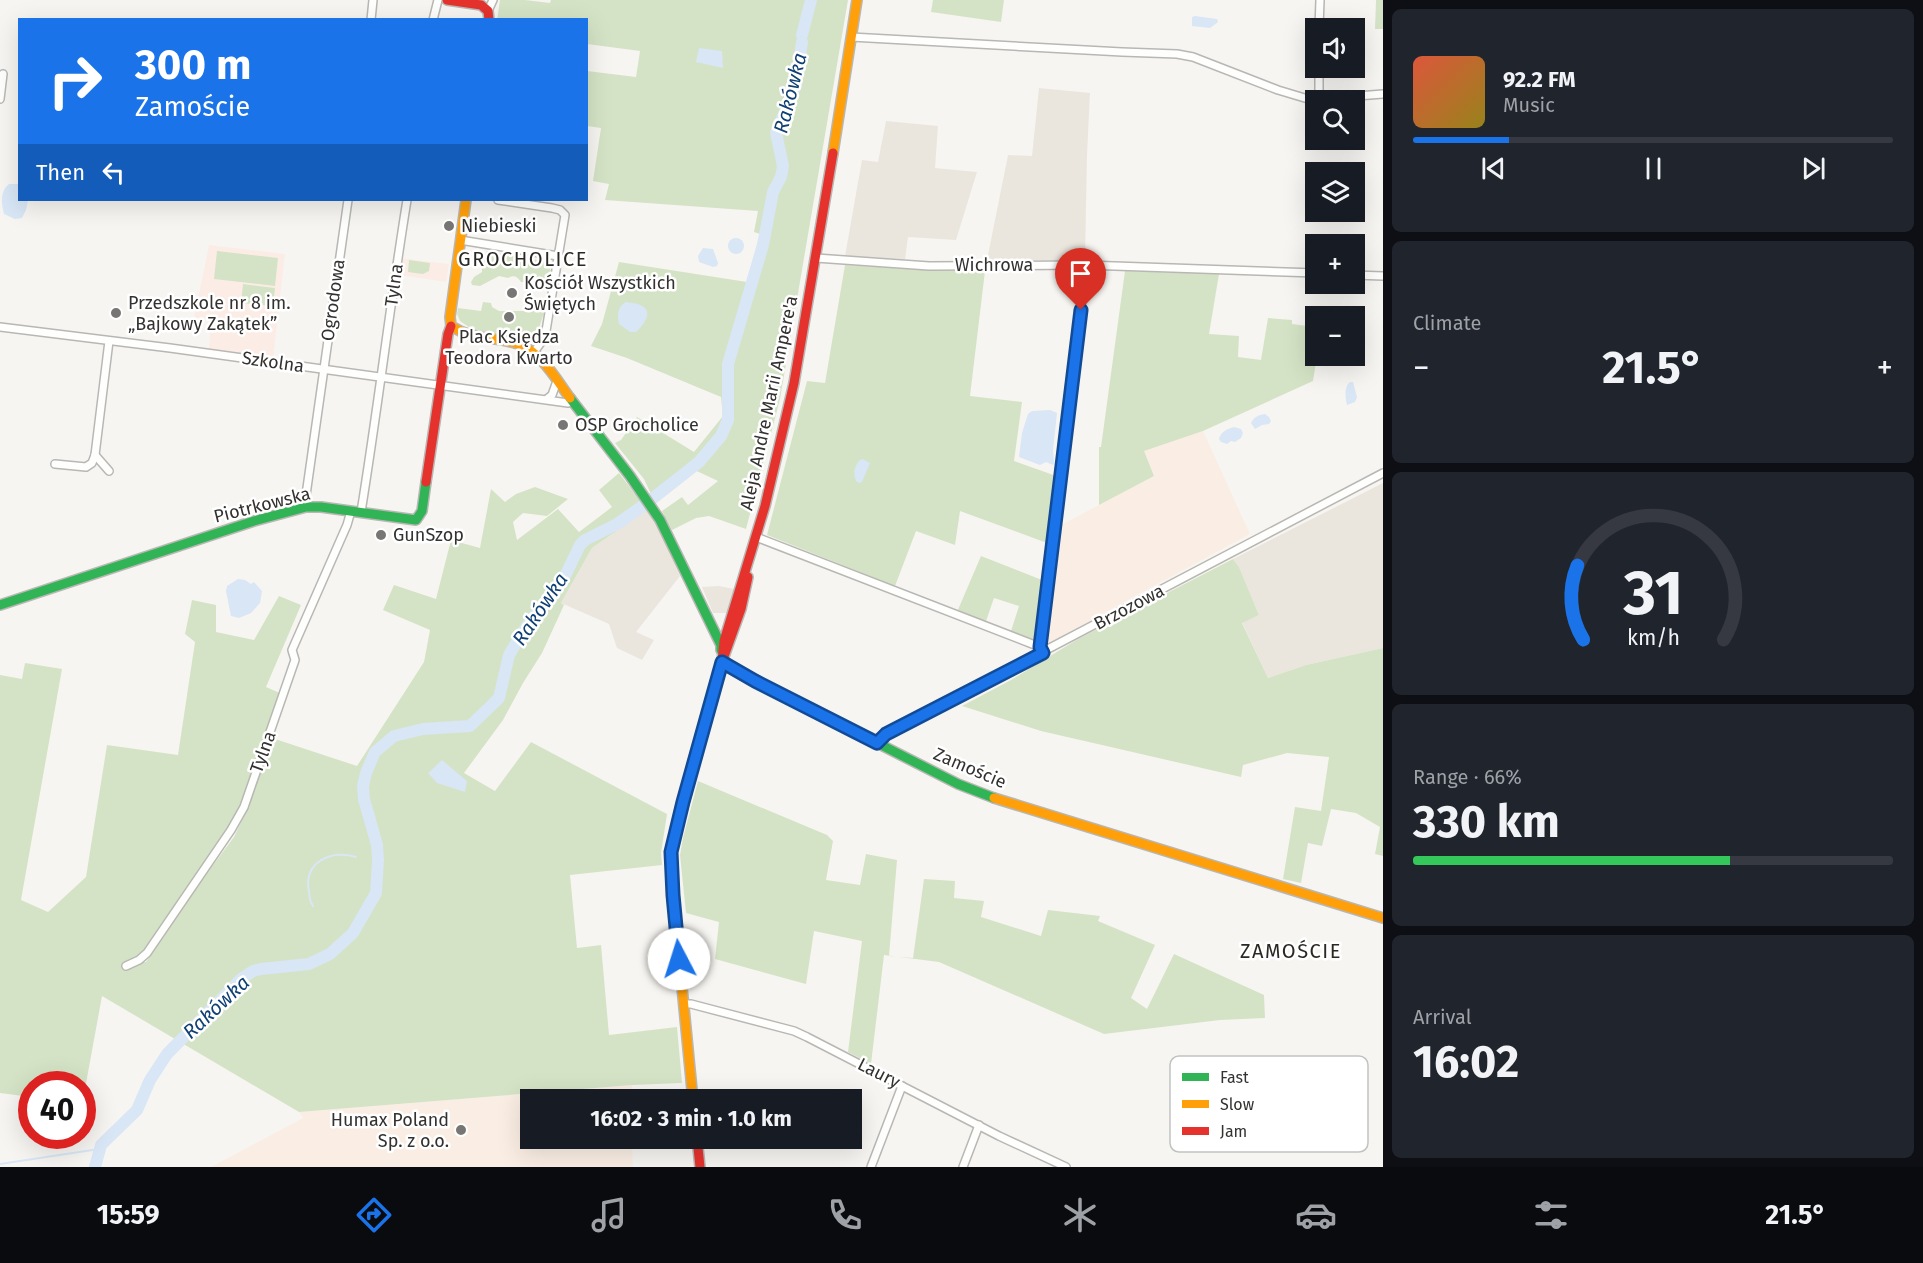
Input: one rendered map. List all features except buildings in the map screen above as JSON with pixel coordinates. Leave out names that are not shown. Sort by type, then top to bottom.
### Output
[{"type":"street","points":[[370,18],[373,0]]},
{"type":"street","points":[[434,18],[438,0]]},
{"type":"street","points":[[447,0],[481,5],[489,15]]},
{"type":"street","points":[[489,15],[493,0]]},
{"type":"street","name":"Aleja Andre Marii Ampere'a","points":[[722,662],[724,641],[756,537],[794,383],[856,0]]},
{"type":"street","points":[[1319,18],[1320,0]]},
{"type":"street","points":[[851,37],[1177,54],[1207,62],[1305,98]]},
{"type":"street","points":[[0,99],[3,74]]},
{"type":"street","points":[[1365,95],[1383,94]]},
{"type":"street","name":"Ogrodowa","points":[[306,507],[323,369],[348,201]]},
{"type":"street","name":"Tylna","points":[[126,966],[147,954],[231,830],[244,807],[295,660],[292,650],[347,525],[356,512],[382,377],[394,275],[407,201]]},
{"type":"street","name":"Piotrkowska","points":[[0,605],[254,521],[306,507],[321,507],[412,521],[420,516],[447,334],[451,326],[450,317],[466,201]]},
{"type":"street","points":[[505,201],[552,208],[560,210],[565,215],[544,337],[534,352]]},
{"type":"street","points":[[460,240],[558,256]]},
{"type":"street","name":"Wichrowa","points":[[816,258],[929,266],[1086,265],[1305,273]]},
{"type":"street","points":[[756,537],[1042,650],[1086,265]]},
{"type":"street","points":[[1365,275],[1383,276]]},
{"type":"street","points":[[451,326],[456,331],[468,335],[518,344],[534,352],[651,507],[666,532],[721,645],[722,662],[671,852],[692,1089]]},
{"type":"street","name":"Szkolna","points":[[0,327],[568,403],[573,401]]},
{"type":"street","points":[[55,464],[86,467],[92,463],[95,455],[109,341]]},
{"type":"street","points":[[547,399],[552,395],[557,381]]},
{"type":"street","points":[[95,455],[109,471]]},
{"type":"street","name":"Brzozowa","points":[[877,743],[886,734],[1042,650],[1383,473]]},
{"type":"street","name":"Aleja Andre Marii Ampere'a","points":[[722,662],[741,609],[751,554]]},
{"type":"street","points":[[712,626],[720,629],[728,626]]},
{"type":"street","name":"Zamoście","points":[[722,662],[755,681],[979,793],[1383,918]]},
{"type":"street","name":"Laury","points":[[684,1004],[692,1004],[794,1031],[1056,1165],[1066,1167]]},
{"type":"street","points":[[871,1167],[902,1086]]},
{"type":"street","points":[[963,1167],[979,1125]]},
{"type":"street","points":[[698,1149],[700,1167]]},
{"type":"shaded area","points":[[1039,88],[1090,93],[1085,260],[987,260],[1008,155],[1032,156]]},
{"type":"shaded area","points":[[886,121],[938,126],[935,168],[977,172],[956,240],[908,237],[905,259],[845,256],[862,160],[878,162]]},
{"type":"shaded area","points":[[209,245],[285,254],[273,359],[209,350],[211,320],[194,318]]},
{"type":"shaded area","points":[[401,258],[449,264],[446,282],[399,275]]},
{"type":"shaded area","points":[[1203,431],[1250,534],[1045,645],[1059,526],[1154,476],[1143,451]]},
{"type":"shaded area","points":[[1383,483],[1383,648],[1306,665],[1268,678],[1242,622],[1259,615],[1239,567],[1233,559]]},
{"type":"shaded area","points":[[647,510],[680,576],[636,632],[654,640],[642,660],[617,648],[609,624],[561,603],[592,548]]},
{"type":"shaded area","points":[[719,586],[734,589],[727,613],[713,613],[702,587]]},
{"type":"shaded area","points":[[632,1085],[632,1089],[583,1089]]},
{"type":"shaded area","points":[[520,1094],[520,1149],[632,1149],[633,1167],[211,1167],[303,1118],[299,1112]]},
{"type":"green space","points":[[500,0],[550,3],[551,0],[848,0],[780,399],[746,529],[709,516],[696,518],[672,530],[662,511],[682,497],[688,505],[718,481],[686,466],[651,494],[644,479],[615,443],[621,440],[637,417],[694,452],[723,416],[721,397],[627,358],[591,346],[602,324],[619,262],[747,282],[760,234],[754,232],[758,211],[605,200],[609,184],[593,181],[601,128],[588,126],[588,71],[636,77],[640,51],[588,44],[588,18],[497,18]]},
{"type":"green space","points":[[933,0],[1004,0],[1001,22],[931,12]]},
{"type":"green space","points":[[1376,0],[1383,0],[1383,29],[1375,29]]},
{"type":"green space","points":[[217,251],[278,258],[275,286],[214,279]]},
{"type":"green space","points":[[487,251],[549,262],[550,288],[548,291],[539,282],[521,282],[514,276],[508,278],[499,276],[480,286],[472,285],[474,277],[482,272],[482,261]]},
{"type":"green space","points":[[409,260],[430,263],[429,271],[423,274],[408,272]]},
{"type":"green space","points":[[845,265],[985,271],[970,396],[1022,402],[1014,461],[1059,477],[1047,543],[960,511],[955,545],[916,531],[895,586],[767,535],[807,381],[825,383]]},
{"type":"green space","points":[[1125,271],[1219,274],[1209,334],[1239,336],[1238,357],[1261,360],[1268,318],[1292,320],[1292,324],[1305,326],[1305,366],[1315,366],[1313,381],[1203,431],[1144,451],[1154,476],[1099,505],[1099,447],[1101,447]]},
{"type":"green space","points":[[243,284],[275,288],[273,306],[241,303]]},
{"type":"green space","points":[[483,302],[491,303],[492,307],[499,311],[535,311],[540,309],[541,305],[546,307],[538,331],[526,337],[473,330],[460,321],[457,314],[458,308],[481,311]]},
{"type":"green space","points":[[619,473],[647,510],[592,548],[561,603],[564,605],[542,653],[503,720],[464,773],[495,791],[531,742],[667,814],[661,853],[662,865],[570,875],[577,948],[601,945],[609,1035],[677,1027],[682,1083],[583,1089],[520,1089],[520,1094],[299,1112],[102,996],[88,1071],[18,1071],[18,1095],[0,1093],[0,675],[22,679],[25,663],[62,669],[21,900],[48,912],[86,877],[107,745],[178,755],[195,642],[185,634],[192,600],[216,605],[216,632],[254,640],[279,596],[301,605],[266,687],[282,694],[237,815],[146,951],[127,961],[146,962],[234,837],[246,812],[272,738],[357,766],[424,662],[430,630],[383,610],[394,585],[436,599],[451,540],[480,548],[491,489],[505,502],[516,494],[535,487],[568,499],[547,516],[523,513],[513,522],[517,540],[558,509],[579,532],[612,507],[599,490]]},
{"type":"green space","points":[[981,556],[1042,580],[1036,640],[1011,631],[1019,606],[994,598],[985,624],[957,612]]},
{"type":"green space","points":[[1233,559],[1239,567],[1259,615],[1242,623],[1268,678],[1306,665],[1383,648],[1383,856],[1375,854],[1380,827],[1356,813],[1331,809],[1322,846],[1308,843],[1301,883],[1283,879],[1295,807],[1321,811],[1329,757],[1287,753],[1243,765],[1241,777],[1041,731],[962,706],[1011,680],[1078,639]]},
{"type":"green space","points":[[698,781],[827,835],[833,841],[826,880],[860,885],[866,854],[897,860],[889,956],[884,955],[871,1064],[848,1052],[862,941],[814,931],[806,984],[715,959],[719,922],[686,913],[680,855]]},
{"type":"green space","points":[[924,879],[955,881],[954,898],[984,901],[981,917],[1041,936],[1048,910],[1100,916],[1098,921],[1155,945],[1131,998],[1147,1009],[1174,954],[1264,995],[1265,1018],[1220,1020],[1104,1034],[939,962],[897,957],[913,958]]},
{"type":"water","points":[[1192,17],[1217,19],[1218,22],[1210,28],[1192,26]]},
{"type":"water","points":[[699,48],[722,51],[723,68],[696,62]]},
{"type":"water","points":[[9,184],[18,184],[18,201],[28,201],[22,218],[15,219],[4,214],[2,198]]},
{"type":"water","points":[[733,238],[739,238],[744,246],[742,252],[733,254],[728,249],[728,243]]},
{"type":"water","points":[[703,248],[713,249],[717,266],[713,267],[699,262],[698,256]]},
{"type":"water","points":[[626,302],[640,305],[647,312],[644,323],[636,332],[630,332],[619,324],[618,312]]},
{"type":"water","points":[[1350,382],[1353,382],[1357,397],[1355,402],[1347,405],[1345,396]]},
{"type":"water","points":[[1050,410],[1057,413],[1053,465],[1046,462],[1040,465],[1019,457],[1022,433],[1028,414],[1032,411]]},
{"type":"water","points":[[1265,414],[1271,421],[1269,424],[1255,429],[1252,421]]},
{"type":"water","points":[[1234,427],[1241,429],[1243,433],[1241,438],[1227,444],[1221,442],[1219,439],[1221,434]]},
{"type":"water","points":[[863,459],[870,463],[862,482],[859,483],[856,481],[855,470],[858,462]]},
{"type":"water","points":[[238,579],[251,584],[254,582],[262,591],[260,603],[251,613],[239,618],[231,616],[226,591],[227,586]]},
{"type":"water","points":[[442,760],[467,781],[465,792],[437,783],[428,773]]},
{"type":"waterway","name":"Rakówka","points":[[802,35],[811,0]]},
{"type":"waterway","name":"Rakówka","points":[[652,499],[699,462],[721,436],[728,420],[728,364],[763,245],[773,192],[781,177],[783,166],[776,133],[795,87],[802,42]]},
{"type":"waterway","name":"Rakówka","points":[[95,1167],[101,1145],[137,1110],[150,1080],[167,1054],[241,979],[261,969],[309,964],[330,954],[353,933],[376,893],[377,845],[364,799],[363,786],[375,752],[394,736],[423,729],[470,726],[499,698],[509,655],[526,627],[564,578],[580,545],[585,540],[617,524],[644,505]]},
{"type":"waterway","points":[[313,906],[308,882],[314,866],[328,857],[337,855],[356,857]]},
{"type":"waterway","points":[[0,1164],[99,1149]]},
{"type":"traffic: fast","points":[[570,398],[630,476],[660,520],[721,645],[721,650]]},
{"type":"traffic: fast","points":[[0,605],[254,521],[306,507],[416,520],[422,511],[426,482]]},
{"type":"traffic: fast","points":[[722,662],[958,784],[994,798]]},
{"type":"traffic: slow","points":[[833,153],[857,0]]},
{"type":"traffic: slow","points":[[466,201],[450,317],[451,326],[468,334],[518,344],[526,348],[541,360],[570,398]]},
{"type":"traffic: slow","points":[[692,1089],[671,852],[707,715]]},
{"type":"traffic: slow","points":[[994,798],[1383,918]]},
{"type":"traffic: jam","points":[[447,0],[481,5],[488,11],[489,18]]},
{"type":"traffic: jam","points":[[722,662],[724,641],[765,506],[794,383],[833,153]]},
{"type":"traffic: jam","points":[[426,482],[451,326]]},
{"type":"traffic: jam","points":[[707,715],[722,662],[741,609],[748,577]]},
{"type":"traffic: jam","points":[[698,1149],[700,1167]]},
{"type":"place","name":"Niebieski","points":[[449,226]]},
{"type":"place","name":"Kościół Wszystkich Świętych","points":[[512,293]]},
{"type":"place","name":"Przedszkole nr 8 im. „Bajkowy Zakątek”","points":[[116,313]]},
{"type":"place","name":"Plac Księdza Teodora Kwarto","points":[[509,317]]},
{"type":"place","name":"OSP Grocholice","points":[[563,425]]},
{"type":"place","name":"GunSzop","points":[[381,535]]},
{"type":"place","name":"Humax Poland Sp. z o.o.","points":[[461,1130]]},
{"type":"district","name":"GROCHOLICE","points":[[523,259]]},
{"type":"district","name":"ZAMOŚCIE","points":[[1291,951]]},
{"type":"route","points":[[679,959],[671,852],[722,662],[877,743],[886,734],[1043,653],[1040,647],[1081,310]]}]
